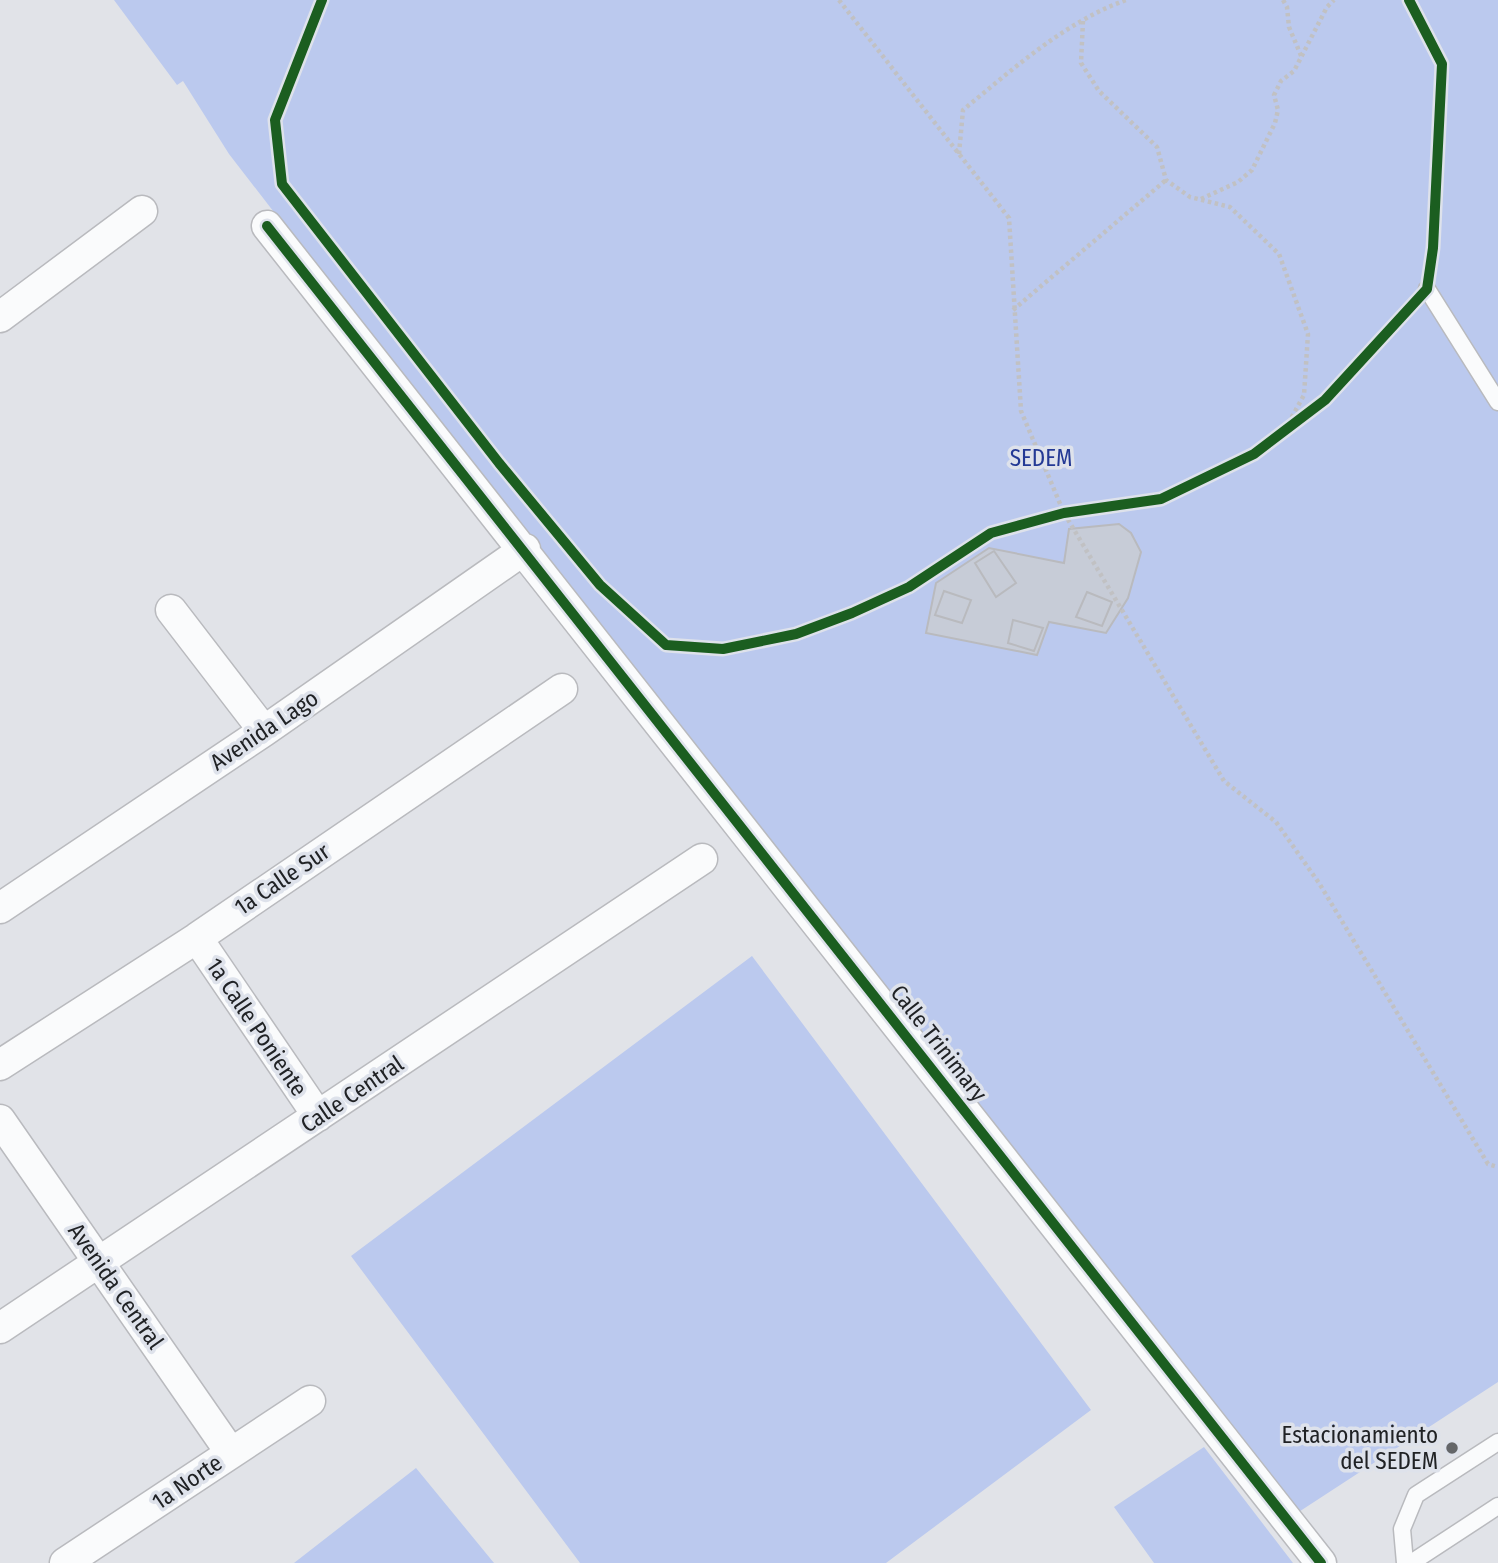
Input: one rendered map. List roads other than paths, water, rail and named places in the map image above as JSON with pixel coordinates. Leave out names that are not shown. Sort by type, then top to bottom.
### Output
[{"type":"street","points":[[0,317],[142,211]]},
{"type":"street","name":"Calle Trinimary","points":[[268,226],[1321,1563]]},
{"type":"street","name":"Avenida Lago","points":[[0,908],[264,731],[525,549]]},
{"type":"street","points":[[171,610],[264,731]]},
{"type":"street","name":"1a Calle Sur","points":[[0,1065],[197,938],[562,689]]},
{"type":"street","name":"Calle Central","points":[[0,1328],[702,859]]},
{"type":"street","name":"1a Calle Poniente","points":[[197,938],[318,1116]]},
{"type":"street","name":"Avenida Central","points":[[0,1120],[231,1453]]},
{"type":"street","name":"1a Norte","points":[[65,1563],[310,1401]]},
{"type":"lane","points":[[1427,289],[1498,402]]},
{"type":"lane","points":[[1405,1563],[1402,1529],[1416,1495],[1498,1441]]},
{"type":"lane","points":[[1411,1563],[1498,1506]]},
{"type":"place","name":"Estacionamiento del SEDEM","points":[[1452,1448]]},
{"type":"park label","name":"SEDEM","points":[[1041,458]]}]
